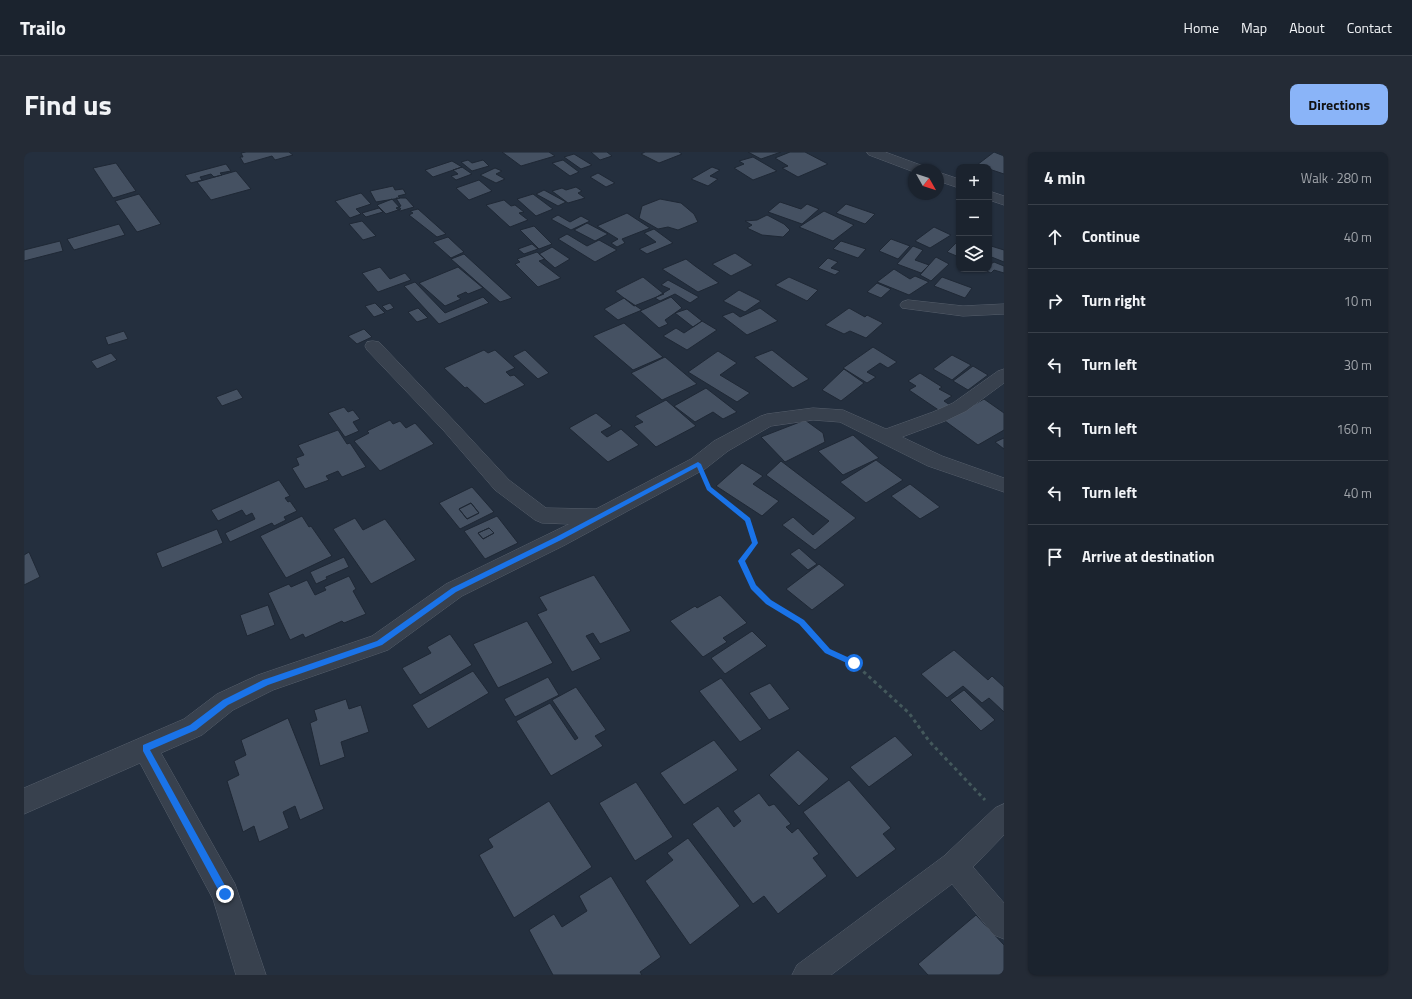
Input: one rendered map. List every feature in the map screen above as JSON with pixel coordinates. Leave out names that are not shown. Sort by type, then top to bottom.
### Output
[{"type":"street","points":[[873,152],[908,165]]},
{"type":"street","points":[[944,178],[956,183]]},
{"type":"street","points":[[992,196],[1004,201]]},
{"type":"street","points":[[908,305],[963,311],[1004,309]]},
{"type":"street","points":[[373,346],[445,421],[502,485],[542,515],[597,517]]},
{"type":"street","points":[[886,436],[945,414],[969,401],[1004,375]]},
{"type":"street","points":[[24,801],[193,727],[225,702],[266,682],[380,643],[454,590],[558,539],[698,464],[721,446],[767,420],[813,414],[843,416],[935,461],[1004,485]]},
{"type":"street","points":[[145,748],[225,894],[251,975]]},
{"type":"street","points":[[807,975],[954,866],[1003,818]]},
{"type":"street","points":[[954,866],[1004,925]]},
{"type":"path","points":[[698,464],[709,488],[748,520],[755,543],[742,561],[753,587],[768,602],[801,622],[827,651],[854,663],[909,713],[929,741],[1003,818]]},
{"type":"building","points":[[289,152],[293,155],[275,160],[272,156],[244,164],[240,157],[243,157],[241,153]]},
{"type":"building","points":[[502,152],[549,152],[555,156],[521,166]]},
{"type":"building","points":[[591,152],[607,152],[612,156],[600,160]]},
{"type":"building","points":[[645,152],[679,152],[682,154],[659,163],[641,154]]},
{"type":"building","points":[[748,152],[781,152],[761,159]]},
{"type":"building","points":[[790,152],[805,152],[828,164],[798,177],[782,168],[788,166],[775,158]]},
{"type":"building","points":[[994,152],[1004,156],[1004,174],[992,170],[992,164],[978,164]]},
{"type":"building","points":[[574,154],[592,165],[581,169],[564,157]]},
{"type":"building","points":[[753,157],[777,171],[753,180],[734,168],[744,164],[739,161]]},
{"type":"building","points":[[468,160],[472,163],[483,160],[489,166],[472,171],[461,162]]},
{"type":"building","points":[[563,160],[579,172],[570,176],[552,163]]},
{"type":"building","points":[[452,161],[462,167],[433,177],[425,170]]},
{"type":"building","points":[[116,163],[136,191],[113,198],[93,168]]},
{"type":"building","points":[[226,164],[231,171],[220,173],[222,175],[214,177],[211,174],[200,177],[202,180],[191,183],[185,175]]},
{"type":"building","points":[[462,167],[472,174],[456,180],[451,176],[458,174],[453,170]]},
{"type":"building","points":[[712,167],[720,170],[710,176],[718,179],[708,186],[691,179]]},
{"type":"building","points":[[495,168],[502,171],[496,174],[505,179],[496,183],[480,175]]},
{"type":"building","points":[[236,171],[251,189],[211,200],[197,182]]},
{"type":"building","points":[[598,173],[615,183],[606,187],[590,177]]},
{"type":"building","points":[[479,180],[492,191],[469,200],[456,188]]},
{"type":"building","points":[[393,186],[395,190],[403,189],[406,194],[398,196],[400,198],[376,202],[370,191]]},
{"type":"building","points":[[576,187],[582,191],[578,193],[585,198],[568,203],[552,191],[562,188],[566,190]]},
{"type":"building","points":[[544,190],[566,202],[558,206],[536,194]]},
{"type":"building","points":[[361,193],[371,204],[356,209],[361,214],[350,218],[335,201]]},
{"type":"building","points":[[139,194],[161,224],[137,232],[115,201]]},
{"type":"building","points":[[533,194],[553,209],[536,216],[517,199]]},
{"type":"building","points":[[396,198],[406,198],[414,207],[400,211],[396,208],[401,206]]},
{"type":"building","points":[[392,199],[401,209],[386,214],[377,205]]},
{"type":"building","points":[[660,199],[681,203],[694,214],[698,222],[678,230],[668,227],[658,229],[639,218],[642,206]]},
{"type":"building","points":[[504,200],[511,206],[515,205],[524,212],[519,213],[528,220],[510,227],[486,205]]},
{"type":"building","points":[[780,202],[801,209],[807,204],[819,209],[802,224],[768,212]]},
{"type":"building","points":[[846,204],[875,214],[865,224],[836,213]]},
{"type":"building","points":[[379,208],[383,212],[366,217],[362,213]]},
{"type":"building","points":[[418,209],[446,234],[437,237],[409,215],[413,213],[410,211]]},
{"type":"building","points":[[824,211],[854,225],[833,241],[799,227]]},
{"type":"building","points":[[627,213],[650,228],[622,239],[625,243],[617,247],[611,243],[618,239],[597,226]]},
{"type":"building","points":[[558,215],[570,222],[581,216],[590,221],[571,230],[551,219]]},
{"type":"building","points":[[767,215],[784,224],[790,230],[783,237],[762,235],[747,228],[752,225],[745,221],[757,220]]},
{"type":"building","points":[[362,221],[376,236],[363,240],[349,224]]},
{"type":"building","points":[[587,223],[608,234],[595,241],[574,230]]},
{"type":"building","points":[[119,224],[125,235],[74,250],[67,239]]},
{"type":"building","points":[[534,226],[552,244],[539,249],[520,230]]},
{"type":"building","points":[[934,227],[951,235],[930,248],[915,241]]},
{"type":"building","points":[[654,229],[673,243],[647,254],[639,249],[656,242],[644,233]]},
{"type":"building","points":[[567,234],[587,246],[599,240],[617,250],[595,262],[558,239]]},
{"type":"building","points":[[448,237],[464,252],[451,258],[433,242]]},
{"type":"building","points":[[891,239],[910,246],[898,259],[879,251]]},
{"type":"building","points":[[60,241],[63,251],[24,261],[24,250]]},
{"type":"building","points":[[841,241],[866,249],[858,258],[833,249]]},
{"type":"building","points":[[956,243],[956,256],[947,252]]},
{"type":"building","points":[[532,244],[538,249],[524,254],[518,249]]},
{"type":"building","points":[[913,246],[923,250],[915,260],[929,265],[921,273],[897,264]]},
{"type":"building","points":[[992,246],[1004,250],[1004,262],[992,257]]},
{"type":"building","points":[[552,247],[570,259],[555,268],[539,254]]},
{"type":"building","points":[[537,252],[545,259],[539,261],[561,278],[538,287],[515,264],[520,262],[517,259]]},
{"type":"building","points":[[735,253],[753,265],[731,276],[712,264]]},
{"type":"building","points":[[464,254],[512,298],[500,302],[451,259]]},
{"type":"building","points":[[936,257],[949,264],[931,281],[920,275]]},
{"type":"building","points":[[828,258],[838,262],[831,268],[840,271],[835,275],[818,268]]},
{"type":"building","points":[[686,259],[719,283],[698,292],[662,269]]},
{"type":"building","points":[[994,262],[1004,266],[1004,273],[994,270],[992,272],[992,263]]},
{"type":"building","points":[[380,267],[390,279],[405,273],[411,280],[378,292],[362,273]]},
{"type":"building","points":[[458,267],[483,288],[468,294],[466,292],[457,296],[461,299],[445,306],[419,283]]},
{"type":"building","points":[[894,269],[910,279],[915,276],[929,282],[909,295],[877,282]]},
{"type":"building","points":[[643,277],[664,294],[634,306],[615,291]]},
{"type":"building","points":[[789,277],[818,290],[807,301],[775,285]]},
{"type":"building","points":[[942,277],[972,288],[965,298],[934,286]]},
{"type":"building","points":[[668,280],[699,297],[690,303],[675,294],[660,301],[655,298],[670,289],[661,285]]},
{"type":"building","points":[[415,282],[445,313],[483,297],[489,303],[439,324],[404,286]]},
{"type":"building","points":[[877,283],[891,289],[881,298],[867,292]]},
{"type":"building","points":[[739,290],[761,301],[745,312],[723,301]]},
{"type":"building","points":[[671,297],[682,308],[665,320],[668,324],[659,328],[640,311]]},
{"type":"building","points":[[624,298],[642,310],[618,320],[604,309]]},
{"type":"building","points":[[375,303],[385,313],[374,317],[365,306]]},
{"type":"building","points":[[390,303],[394,308],[387,311],[382,306]]},
{"type":"building","points":[[418,308],[428,318],[417,322],[408,312]]},
{"type":"building","points":[[760,308],[778,321],[747,335],[722,316],[733,312],[740,317]]},
{"type":"building","points":[[849,308],[865,317],[867,315],[883,323],[866,338],[850,331],[844,334],[825,325]]},
{"type":"building","points":[[687,309],[702,321],[693,327],[675,313]]},
{"type":"building","points":[[702,321],[717,330],[687,350],[663,336],[676,328],[684,333]]},
{"type":"building","points":[[624,323],[663,357],[633,370],[593,336]]},
{"type":"building","points":[[364,329],[372,337],[357,344],[348,336]]},
{"type":"building","points":[[124,331],[128,339],[108,345],[105,337]]},
{"type":"building","points":[[873,347],[897,362],[888,368],[880,363],[867,372],[876,377],[867,383],[843,368]]},
{"type":"building","points":[[484,350],[488,353],[495,350],[515,368],[506,372],[510,376],[514,375],[525,385],[485,404],[444,368]]},
{"type":"building","points":[[525,350],[549,373],[538,379],[513,356]]},
{"type":"building","points":[[772,350],[809,379],[793,388],[754,357]]},
{"type":"building","points":[[718,351],[737,363],[720,375],[750,393],[737,402],[688,372]]},
{"type":"building","points":[[111,353],[117,360],[97,369],[91,361]]},
{"type":"building","points":[[952,355],[971,365],[952,380],[933,369]]},
{"type":"building","points":[[665,357],[697,384],[662,400],[631,373]]},
{"type":"building","points":[[973,366],[988,375],[968,390],[953,381]]},
{"type":"building","points":[[844,369],[864,383],[841,401],[822,390]]},
{"type":"building","points":[[920,373],[942,387],[939,389],[952,396],[944,401],[950,405],[940,411],[909,390],[916,386],[908,381]]},
{"type":"building","points":[[706,388],[737,412],[723,419],[713,412],[695,422],[674,406]]},
{"type":"building","points":[[237,389],[243,398],[222,406],[216,397]]},
{"type":"building","points":[[984,399],[1004,413],[1004,430],[978,445],[945,421]]},
{"type":"building","points":[[666,400],[696,426],[656,447],[634,426],[643,422],[635,416]]},
{"type":"building","points":[[344,407],[348,412],[353,410],[360,419],[353,422],[359,431],[345,437],[328,413]]},
{"type":"building","points":[[596,413],[612,426],[601,432],[607,437],[621,429],[639,445],[608,462],[569,428]]},
{"type":"building","points":[[390,420],[393,424],[400,421],[406,428],[415,423],[434,444],[380,471],[354,441],[369,433],[367,431]]},
{"type":"building","points":[[805,420],[823,433],[825,442],[785,462],[761,437]]},
{"type":"building","points":[[338,430],[347,444],[350,443],[366,467],[342,477],[338,471],[326,476],[329,480],[305,489],[292,468],[299,465],[296,458],[304,455],[298,445]]},
{"type":"building","points":[[853,435],[879,458],[843,475],[818,451]]},
{"type":"building","points":[[1004,438],[1004,449],[995,442]]},
{"type":"building","points":[[876,460],[903,480],[866,503],[840,482]]},
{"type":"building","points":[[781,461],[856,518],[815,550],[782,525],[793,517],[813,535],[829,521],[766,475]]},
{"type":"building","points":[[742,463],[763,476],[753,484],[779,501],[762,516],[716,486]]},
{"type":"building","points":[[279,480],[290,496],[285,498],[288,502],[290,501],[297,511],[284,517],[286,520],[274,526],[272,523],[230,542],[225,533],[255,519],[252,513],[246,516],[242,510],[218,521],[211,510]]},
{"type":"building","points":[[910,484],[940,507],[920,519],[891,496]]},
{"type":"building","points":[[472,487],[494,512],[460,529],[439,503]],"holes":[[[471,503],[479,513],[467,519],[459,509]]]},
{"type":"building","points":[[471,503],[479,513],[467,519],[459,509]]},
{"type":"building","points":[[302,516],[332,556],[286,578],[260,536]]},
{"type":"building","points":[[497,516],[518,543],[485,559],[464,531]],"holes":[[[489,528],[494,533],[483,539],[478,533]]]},
{"type":"building","points":[[355,518],[363,530],[385,519],[416,560],[371,584],[333,529]]},
{"type":"building","points":[[489,528],[494,533],[483,539],[478,533]]},
{"type":"building","points":[[217,529],[223,543],[162,568],[156,553]]},
{"type":"building","points":[[799,548],[817,564],[808,570],[790,554]]},
{"type":"building","points":[[29,552],[40,577],[24,585],[24,555]]},
{"type":"building","points":[[344,557],[349,567],[326,577],[327,579],[316,584],[310,572]]},
{"type":"building","points":[[819,564],[845,585],[812,610],[786,589]]},
{"type":"building","points":[[594,575],[631,631],[600,644],[593,633],[586,636],[601,659],[572,672],[537,614],[547,610],[539,597]]},
{"type":"building","points":[[349,576],[356,589],[353,591],[366,614],[344,623],[342,621],[305,638],[303,634],[290,640],[268,593],[289,584],[291,587],[307,580],[315,595],[326,590],[324,587]]},
{"type":"building","points":[[720,595],[747,623],[723,638],[727,642],[703,657],[670,621],[695,606],[697,608]]},
{"type":"building","points":[[268,605],[275,625],[247,636],[240,615]]},
{"type":"building","points":[[527,621],[553,663],[498,688],[473,644]]},
{"type":"building","points":[[752,631],[767,646],[725,674],[711,658]]},
{"type":"building","points":[[450,634],[472,665],[420,695],[402,668],[431,653],[427,647]]},
{"type":"building","points":[[954,650],[988,680],[992,676],[1004,687],[1004,712],[989,698],[982,703],[963,686],[947,698],[921,674]]},
{"type":"building","points":[[473,671],[489,693],[428,729],[412,705]]},
{"type":"building","points":[[548,677],[559,695],[515,717],[504,699]]},
{"type":"building","points":[[721,678],[762,729],[740,742],[699,691]]},
{"type":"building","points":[[770,683],[790,709],[769,720],[749,693]]},
{"type":"building","points":[[576,687],[606,730],[595,736],[603,746],[551,776],[516,721],[550,703],[575,740],[578,738],[552,700]]},
{"type":"building","points":[[964,690],[995,720],[981,731],[950,700]]},
{"type":"building","points":[[346,699],[349,709],[361,705],[369,732],[341,742],[345,757],[320,766],[310,723],[317,720],[314,710]]},
{"type":"building","points":[[288,718],[324,809],[300,820],[295,806],[283,812],[289,828],[259,842],[254,826],[243,832],[227,781],[239,775],[234,761],[246,755],[241,740]]},
{"type":"building","points":[[895,736],[913,755],[869,787],[850,767]]},
{"type":"building","points":[[714,740],[738,770],[684,805],[660,773]]},
{"type":"building","points":[[798,750],[829,779],[799,806],[769,775]]},
{"type":"building","points":[[849,780],[891,828],[883,834],[896,849],[857,878],[803,812]]},
{"type":"building","points":[[636,782],[673,837],[635,861],[599,803]]},
{"type":"building","points":[[759,793],[769,806],[774,804],[791,824],[786,827],[792,833],[798,828],[819,854],[813,858],[827,876],[778,914],[764,896],[753,904],[692,824],[718,806],[734,827],[741,821],[733,811]]},
{"type":"building","points":[[549,801],[592,867],[514,918],[479,855],[493,847],[488,839]]},
{"type":"building","points":[[688,838],[740,906],[690,945],[645,881],[673,860],[667,853]]},
{"type":"building","points":[[611,876],[661,957],[640,972],[642,975],[553,975],[529,930],[554,914],[562,927],[587,911],[579,896]]},
{"type":"building","points":[[976,915],[1004,945],[1004,975],[928,975],[918,964]]},
{"type":"route","points":[[225,894],[145,748],[193,727],[225,702],[266,682],[380,643],[454,590],[558,539],[698,464],[709,488],[748,520],[755,543],[742,561],[753,587],[768,602],[801,622],[827,651],[854,663]]}]
